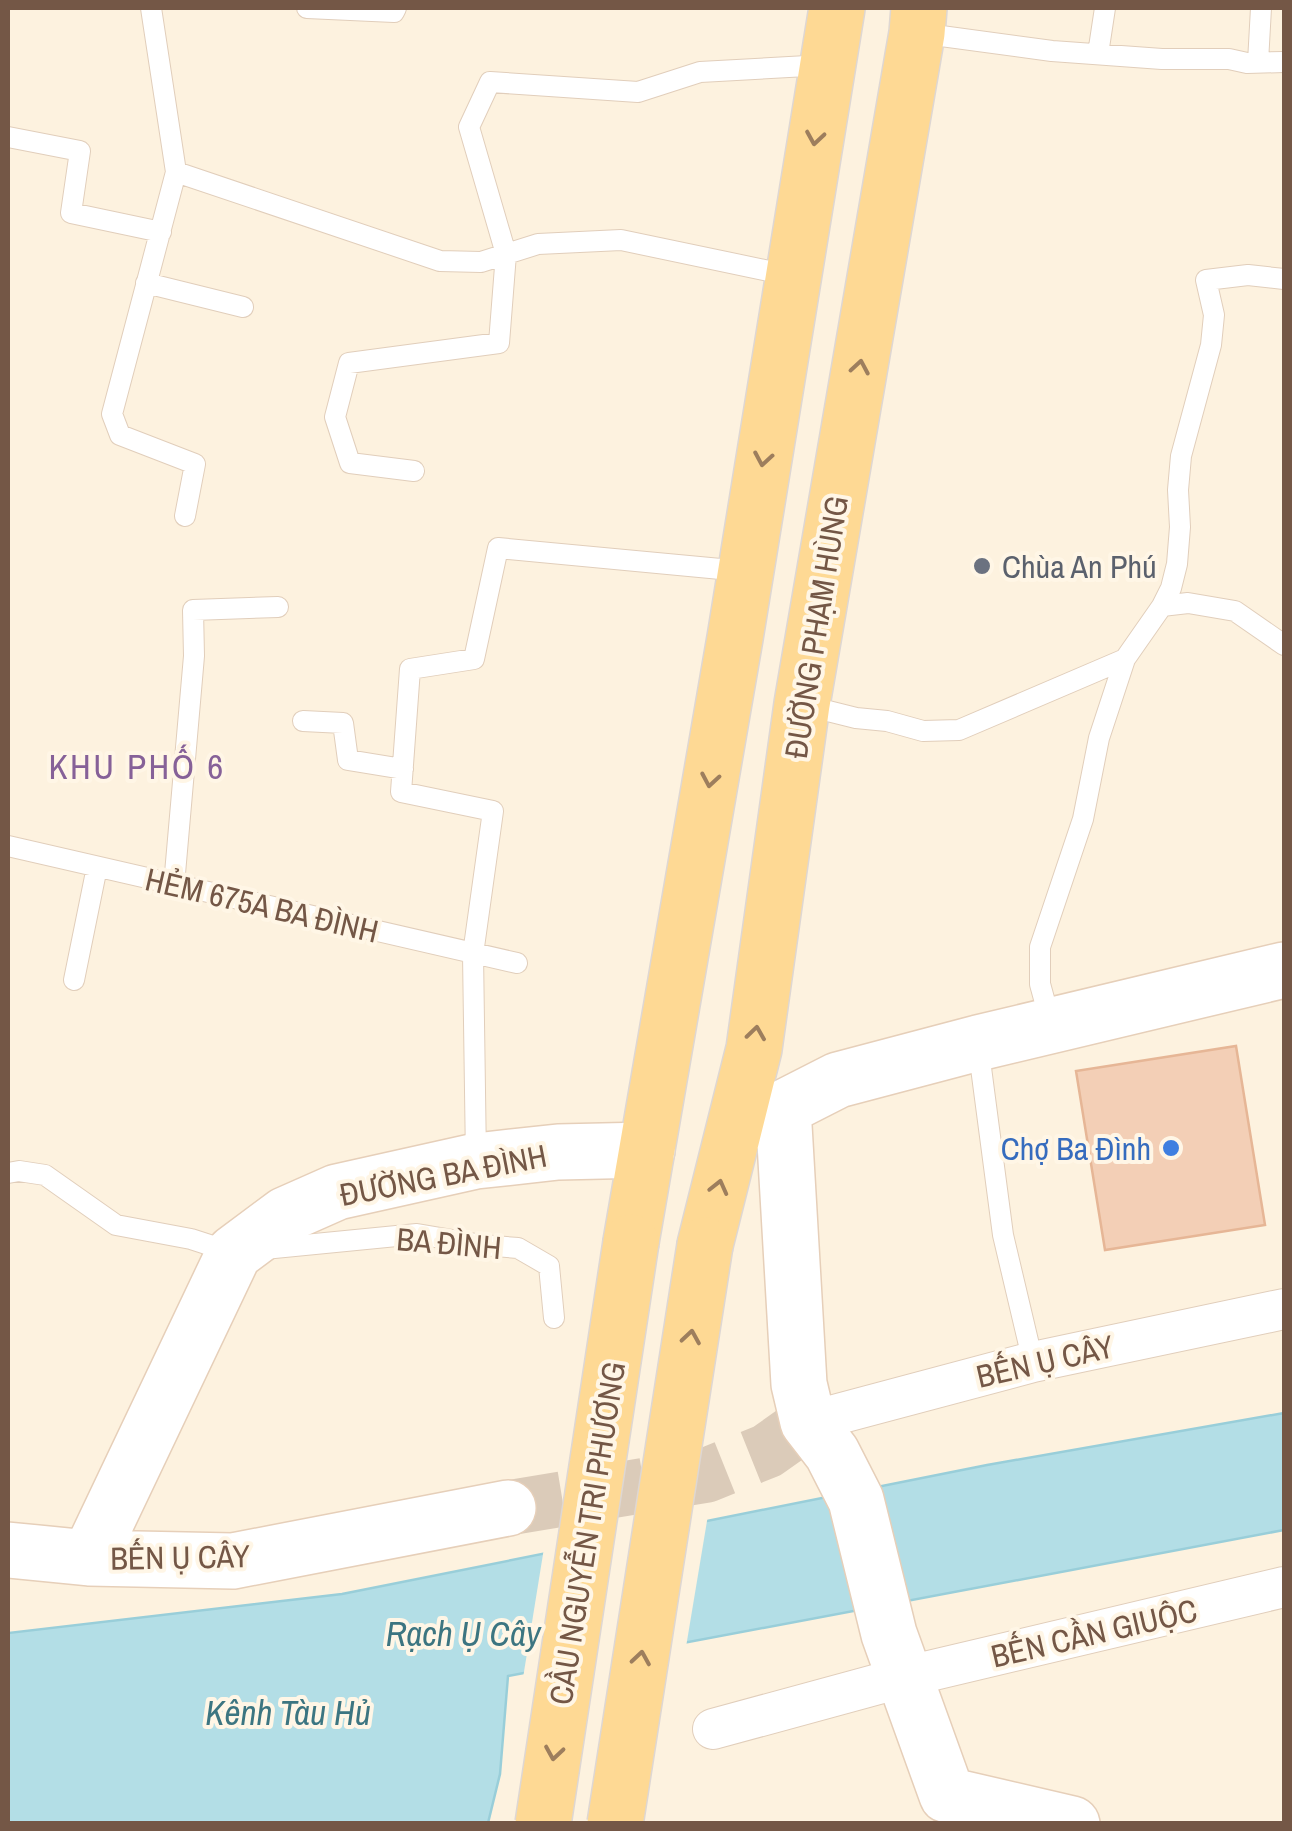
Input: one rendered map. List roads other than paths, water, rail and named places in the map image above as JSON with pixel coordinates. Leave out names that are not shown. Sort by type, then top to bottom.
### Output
[{"type":"main road","points":[[647,1150],[837,8]]},
{"type":"main road","name":"ĐƯỜNG PHẠM HÙNG","points":[[615,1824],[705,1245],[754,1049],[802,704],[918,20]]},
{"type":"main road","name":"CẦU NGUYỄN TRI PHƯƠNG","points":[[543,1824],[647,1150]]},
{"type":"street","points":[[734,1128],[838,1080],[978,1043],[1282,976]]},
{"type":"street","points":[[784,1108],[799,1384],[808,1422],[832,1453],[856,1500],[896,1656],[948,1795],[1072,1824]]},
{"type":"street","name":"ĐƯỜNG BA ĐÌNH","points":[[88,1558],[234,1253],[285,1215],[337,1192],[476,1162],[558,1152],[647,1150]]},
{"type":"street","name":"BẾN Ụ CÂY","points":[[808,1422],[1034,1362],[1284,1309]]},
{"type":"street","name":"BẾN Ụ CÂY","points":[[8,1550],[88,1558],[233,1561],[508,1508]]},
{"type":"street","name":"BẾN CẦN GIUỘC","points":[[714,1729],[896,1656],[1284,1588]]},
{"type":"lane","points":[[151,8],[176,172],[112,414],[120,435],[195,464],[185,516]]},
{"type":"lane","points":[[308,8],[394,12],[396,8]]},
{"type":"lane","points":[[1098,54],[1104,8]]},
{"type":"lane","points":[[1258,62],[1260,8]]},
{"type":"lane","points":[[918,20],[1016,48],[1284,62]]},
{"type":"lane","points":[[414,471],[350,463],[335,417],[349,363],[499,342],[506,254],[469,127],[490,82],[638,92],[700,72],[827,65]]},
{"type":"lane","points":[[8,137],[80,151],[71,213],[160,232]]},
{"type":"lane","points":[[176,172],[440,261],[481,262],[538,244],[621,240],[794,276]]},
{"type":"lane","points":[[1042,1029],[1046,1006],[1040,984],[1040,947],[1083,819],[1099,738],[1125,660],[1162,606],[1177,564],[1181,456],[1211,345],[1214,316],[1206,280],[1248,276],[1284,279]]},
{"type":"lane","points":[[146,283],[243,307]]},
{"type":"lane","points":[[476,1162],[473,954],[493,811],[401,792],[410,669],[474,660],[498,548],[744,571]]},
{"type":"lane","points":[[1162,606],[1188,603],[1235,611],[1284,645]]},
{"type":"lane","points":[[174,885],[194,656],[194,610],[278,608]]},
{"type":"lane","points":[[802,704],[923,731],[959,730],[1125,660]]},
{"type":"lane","points":[[303,721],[343,723],[348,760],[403,768]]},
{"type":"lane","name":"HẺM 675A BA ĐÌNH","points":[[8,846],[517,964]]},
{"type":"lane","points":[[74,980],[98,867]]},
{"type":"lane","points":[[978,1043],[1003,1234],[1034,1362]]},
{"type":"lane","points":[[8,1173],[45,1175],[116,1225],[191,1238],[234,1253]]},
{"type":"lane","name":"BA ĐÌNH","points":[[234,1253],[416,1234],[518,1248],[549,1266],[554,1318]]},
{"type":"water","points":[[1284,1413],[1284,1530],[508,1676],[500,1774],[488,1823],[8,1823],[8,1633],[342,1594],[987,1465]]},
{"type":"tunnel","points":[[508,1508],[707,1475],[767,1451],[808,1422]]},
{"type":"place","name":"Chùa An Phú","points":[[982,566]]},
{"type":"place","name":"Chợ Ba Đình","points":[[1171,1148]]},
{"type":"district","name":"KHU PHỐ 6","points":[[137,766]]},
{"type":"water label","name":"Rạch Ụ Cây","points":[[463,1633]]},
{"type":"water label","name":"Kênh Tàu Hủ","points":[[288,1712]]}]
